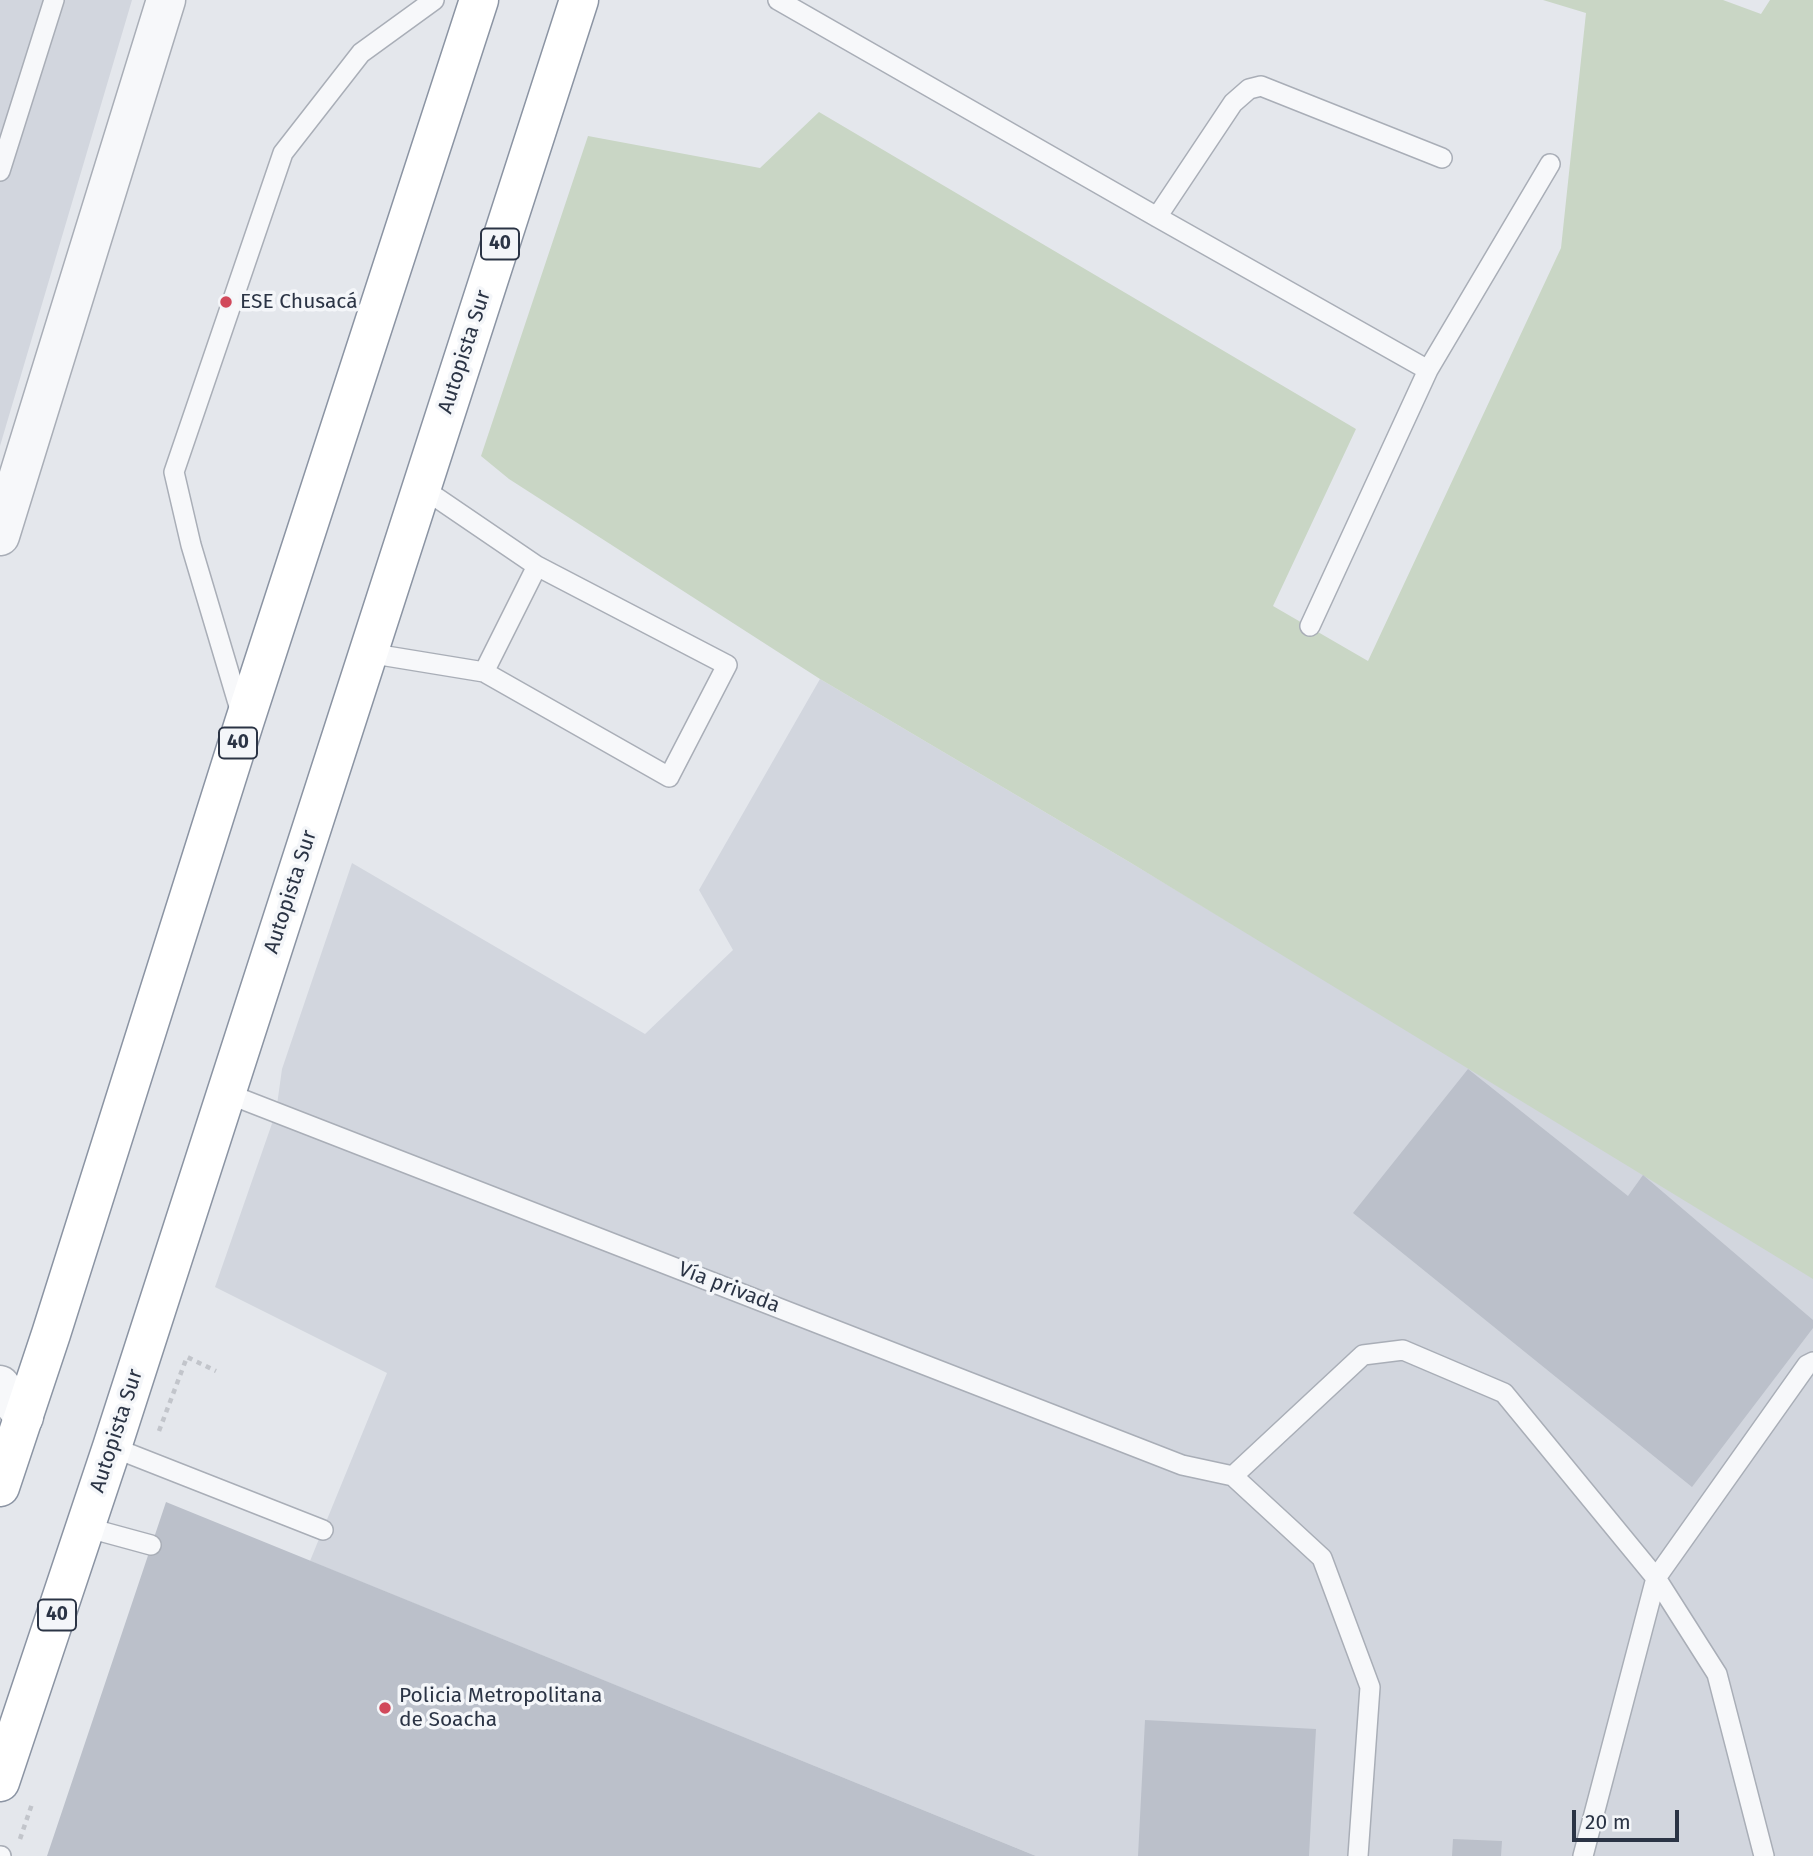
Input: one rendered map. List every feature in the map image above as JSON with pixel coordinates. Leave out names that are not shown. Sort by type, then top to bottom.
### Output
[{"type":"highway","name":"40","points":[[0,1487],[479,0]]},
{"type":"highway","name":"Autopista Sur","points":[[0,1782],[112,1447],[579,0]]},
{"type":"street","points":[[0,536],[166,0]]},
{"type":"street","points":[[0,1385],[24,1417]]},
{"type":"lane","points":[[0,171],[54,0]]},
{"type":"lane","points":[[244,723],[191,545],[174,472],[283,153],[361,53],[433,0]]},
{"type":"lane","points":[[778,0],[1157,218],[1429,370]]},
{"type":"lane","points":[[1157,218],[1233,103],[1249,89],[1261,86],[1442,158]]},
{"type":"lane","points":[[1310,626],[1429,370],[1550,164]]},
{"type":"lane","points":[[368,653],[484,673],[669,777],[727,665],[537,566],[421,487]]},
{"type":"lane","points":[[484,673],[537,566]]},
{"type":"lane","name":"Vía privada","points":[[226,1093],[1182,1465],[1233,1476]]},
{"type":"lane","points":[[1358,1856],[1370,1687],[1322,1558],[1233,1476],[1363,1355],[1403,1350],[1504,1393],[1656,1578],[1717,1674],[1764,1856]]},
{"type":"lane","points":[[1583,1856],[1656,1578],[1807,1365],[1813,1362]]},
{"type":"lane","points":[[112,1447],[323,1530]]},
{"type":"lane","points":[[85,1527],[151,1545]]},
{"type":"shaded area","points":[[0,0],[132,0],[0,446]]},
{"type":"shaded area","points":[[820,679],[1470,1067],[1813,1278],[1813,1856],[1036,1856],[310,1561],[387,1373],[215,1287],[276,1112],[282,1069],[352,863],[645,1034],[733,950],[699,890]]},
{"type":"green space","points":[[1543,0],[1723,0],[1761,14],[1770,0],[1813,0],[1813,1279],[1131,863],[820,679],[509,479],[481,456],[588,136],[760,168],[819,112],[1356,429],[1273,606],[1368,661],[1561,248],[1586,13]]},
{"type":"building","points":[[1468,1069],[1628,1196],[1643,1175],[1813,1320],[1813,1328],[1692,1487],[1353,1213]]},
{"type":"building","name":"Policia Metropolitana de Soacha","points":[[166,1502],[1036,1856],[47,1856]]},
{"type":"building","points":[[1145,1720],[1316,1729],[1309,1856],[1138,1856]]},
{"type":"building","points":[[1453,1839],[1502,1841],[1501,1856],[1452,1856]]},
{"type":"place","name":"ESE Chusacá","points":[[226,302]]},
{"type":"place","name":"Policia Metropolitana de Soacha","points":[[385,1708]]}]
